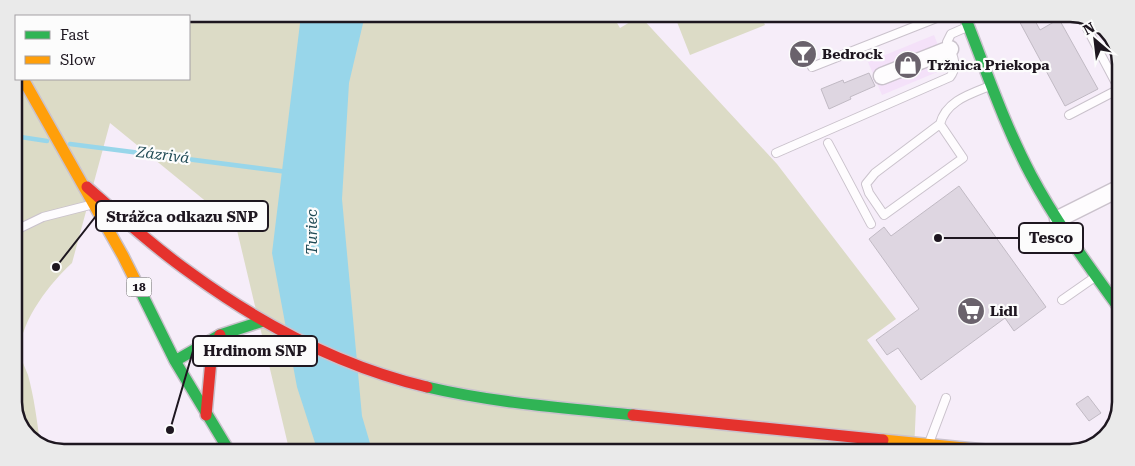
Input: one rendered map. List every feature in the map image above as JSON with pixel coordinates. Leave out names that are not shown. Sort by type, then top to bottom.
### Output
[{"type":"street","points":[[967,22],[1030,174],[1112,298]]},
{"type":"street","points":[[882,76],[950,49]]},
{"type":"street","name":"18","points":[[24,80],[123,256],[175,361],[225,444]]},
{"type":"street","points":[[84,184],[149,241],[206,285],[263,321],[326,351],[371,369],[452,393],[520,404],[928,444]]},
{"type":"street","points":[[1058,219],[1112,192]]},
{"type":"street","points":[[175,361],[220,335],[263,321]]},
{"type":"street","points":[[206,415],[211,360],[220,335]]},
{"type":"lane","points":[[812,67],[926,22]]},
{"type":"lane","points":[[776,154],[950,77],[954,72],[955,65],[947,42],[951,34],[966,22]]},
{"type":"lane","points":[[1085,25],[1112,74]]},
{"type":"lane","points":[[854,194],[875,173],[940,124],[942,114],[958,100],[992,85]]},
{"type":"lane","points":[[1069,115],[1112,92]]},
{"type":"lane","points":[[866,184],[869,194],[884,215],[963,158],[940,124]]},
{"type":"lane","points":[[828,143],[871,224]]},
{"type":"lane","points":[[23,227],[43,217],[94,204]]},
{"type":"lane","points":[[1062,300],[1096,276]]},
{"type":"lane","points":[[928,444],[946,398]]},
{"type":"shaded area","name":"Tržnica Priekopa","points":[[934,35],[947,68],[882,95],[868,62]]},
{"type":"green space","points":[[190,22],[616,22],[620,28],[630,22],[646,22],[777,164],[896,319],[867,340],[916,406],[914,444],[288,444],[236,226],[110,123],[72,263],[55,280],[38,302],[23,335],[23,80],[190,80]]},
{"type":"green space","points":[[677,22],[764,22],[765,25],[690,55]]},
{"type":"green space","points":[[23,362],[32,392],[39,434],[30,425],[25,415],[23,404]]},
{"type":"water","name":"Turiec","points":[[300,22],[363,22],[349,83],[342,199],[362,416],[370,444],[315,444],[297,387],[272,253]]},
{"type":"building","points":[[1020,22],[1036,22],[1040,30],[1054,22],[1061,22],[1098,89],[1065,106]]},
{"type":"building","points":[[869,73],[875,86],[829,109],[821,89],[843,80],[844,83]]},
{"type":"building","points":[[959,186],[1046,307],[1014,331],[1005,318],[921,380],[898,348],[887,355],[876,340],[919,309],[869,239],[884,227],[891,236]]},
{"type":"building","points":[[1088,396],[1101,413],[1089,421],[1076,404]]},
{"type":"waterway","name":"Zázrivá","points":[[23,137],[47,141]]},
{"type":"waterway","name":"Zázrivá","points":[[70,144],[288,172]]},
{"type":"traffic: fast","points":[[967,22],[1021,156],[1062,226],[1112,298]]},
{"type":"traffic: fast","points":[[135,280],[175,361],[225,444]]},
{"type":"traffic: fast","points":[[175,361],[220,335],[263,321]]},
{"type":"traffic: fast","points":[[427,387],[504,401],[633,415]]},
{"type":"traffic: slow","points":[[24,80],[135,280]]},
{"type":"traffic: slow","points":[[883,440],[924,444]]},
{"type":"traffic: jam","points":[[87,187],[165,254],[246,310],[275,327],[334,356],[365,368],[427,387]]},
{"type":"traffic: jam","points":[[206,415],[211,360],[220,335]]},
{"type":"traffic: jam","points":[[633,415],[883,440]]},
{"type":"place","name":"Bedrock","points":[[803,54]]},
{"type":"place","name":"Tržnica Priekopa","points":[[908,65]]},
{"type":"place","name":"Tesco","points":[[938,238]]},
{"type":"place","name":"Strážca odkazu SNP","points":[[56,267]]},
{"type":"place","name":"Lidl","points":[[971,311]]},
{"type":"place","name":"Hrdinom SNP","points":[[170,430]]}]
